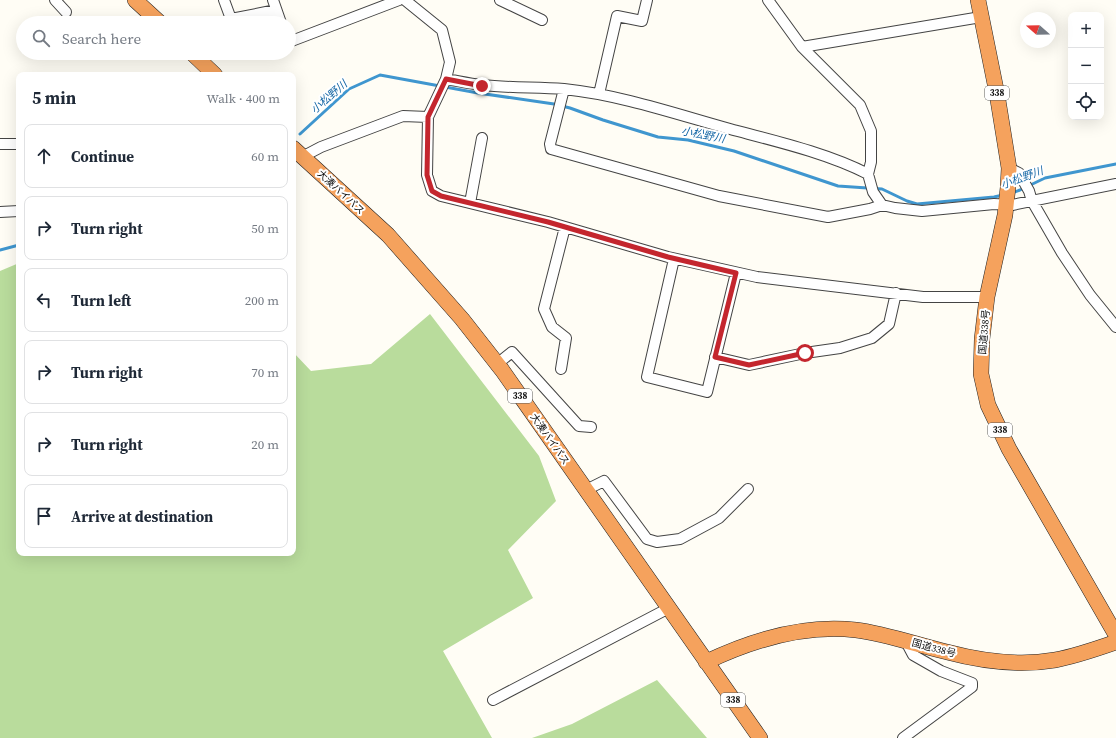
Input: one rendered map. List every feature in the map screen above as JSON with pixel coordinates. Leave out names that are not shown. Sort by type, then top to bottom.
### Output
[{"type":"highway","points":[[135,0],[152,16]]},
{"type":"highway","name":"国道338号","points":[[978,0],[997,94],[1008,168],[1005,215],[987,297],[982,338],[982,374],[988,405],[1009,449],[1116,635]]},
{"type":"highway","points":[[199,60],[212,72]]},
{"type":"highway","name":"大湊バイパス","points":[[298,152],[388,235],[462,319],[497,364],[760,738]]},
{"type":"highway","name":"国道338号","points":[[706,662],[722,654],[777,635],[816,630],[855,630],[905,640],[974,658],[1008,662],[1054,660],[1086,652],[1116,642]]},
{"type":"street","points":[[55,0],[66,12]]},
{"type":"street","points":[[224,0],[230,16]]},
{"type":"street","points":[[273,0],[278,16]]},
{"type":"street","points":[[296,39],[399,0]]},
{"type":"street","points":[[405,0],[442,30],[450,62],[446,81],[428,117],[427,175],[432,191],[441,196],[565,227],[674,259],[757,277],[923,297],[987,297]]},
{"type":"street","points":[[500,0],[542,20]]},
{"type":"street","points":[[599,94],[616,16],[642,21],[647,0]]},
{"type":"street","points":[[768,0],[802,47],[860,105],[871,131],[870,183]]},
{"type":"street","points":[[246,16],[276,10]]},
{"type":"street","points":[[802,47],[981,17]]},
{"type":"street","points":[[446,81],[482,86],[564,89],[599,94],[655,108],[820,155],[854,167],[870,183],[882,204]]},
{"type":"street","points":[[564,89],[550,144],[551,149],[719,196],[828,217],[870,209],[882,204],[895,208],[922,211],[994,204],[1007,197],[1012,205],[1030,196],[1116,184]]},
{"type":"street","points":[[298,152],[321,147],[403,116],[428,117]]},
{"type":"street","points":[[470,203],[482,138]]},
{"type":"street","points":[[0,144],[16,144]]},
{"type":"street","points":[[1008,168],[1019,173],[1030,196],[1062,253],[1086,289],[1116,327]]},
{"type":"street","points":[[0,212],[16,211]]},
{"type":"street","points":[[561,369],[566,338],[552,327],[544,309],[565,227]]},
{"type":"street","points":[[674,259],[647,377],[707,392],[736,273]]},
{"type":"street","points":[[715,357],[749,365],[805,353],[840,348],[872,338],[889,324],[896,294]]},
{"type":"street","points":[[497,364],[512,352],[579,426],[591,427]]},
{"type":"street","points":[[586,490],[604,481],[647,539],[657,542],[680,539],[719,518],[748,490]]},
{"type":"street","points":[[492,700],[669,608]]},
{"type":"street","points":[[903,738],[972,687],[972,683],[941,671],[913,655],[905,640]]},
{"type":"green space","points":[[16,264],[16,556],[296,556],[296,355],[311,371],[371,364],[430,314],[539,456],[556,501],[508,550],[533,598],[443,651],[492,738],[0,738],[0,271]]},
{"type":"green space","points":[[657,680],[707,738],[532,738],[572,724]]},
{"type":"waterway","name":"小松野川","points":[[300,134],[349,89],[380,75],[478,93],[554,104],[658,137],[688,140],[734,151],[838,186],[882,189],[917,204],[1003,195]]},
{"type":"waterway","name":"小松野川","points":[[1012,193],[1045,178],[1116,164]]},
{"type":"waterway","name":"小松野川","points":[[0,250],[16,246]]},
{"type":"route","points":[[482,86],[446,79],[428,117],[427,175],[432,191],[441,196],[548,222],[668,257],[736,273],[715,357],[749,365],[805,353]]}]
